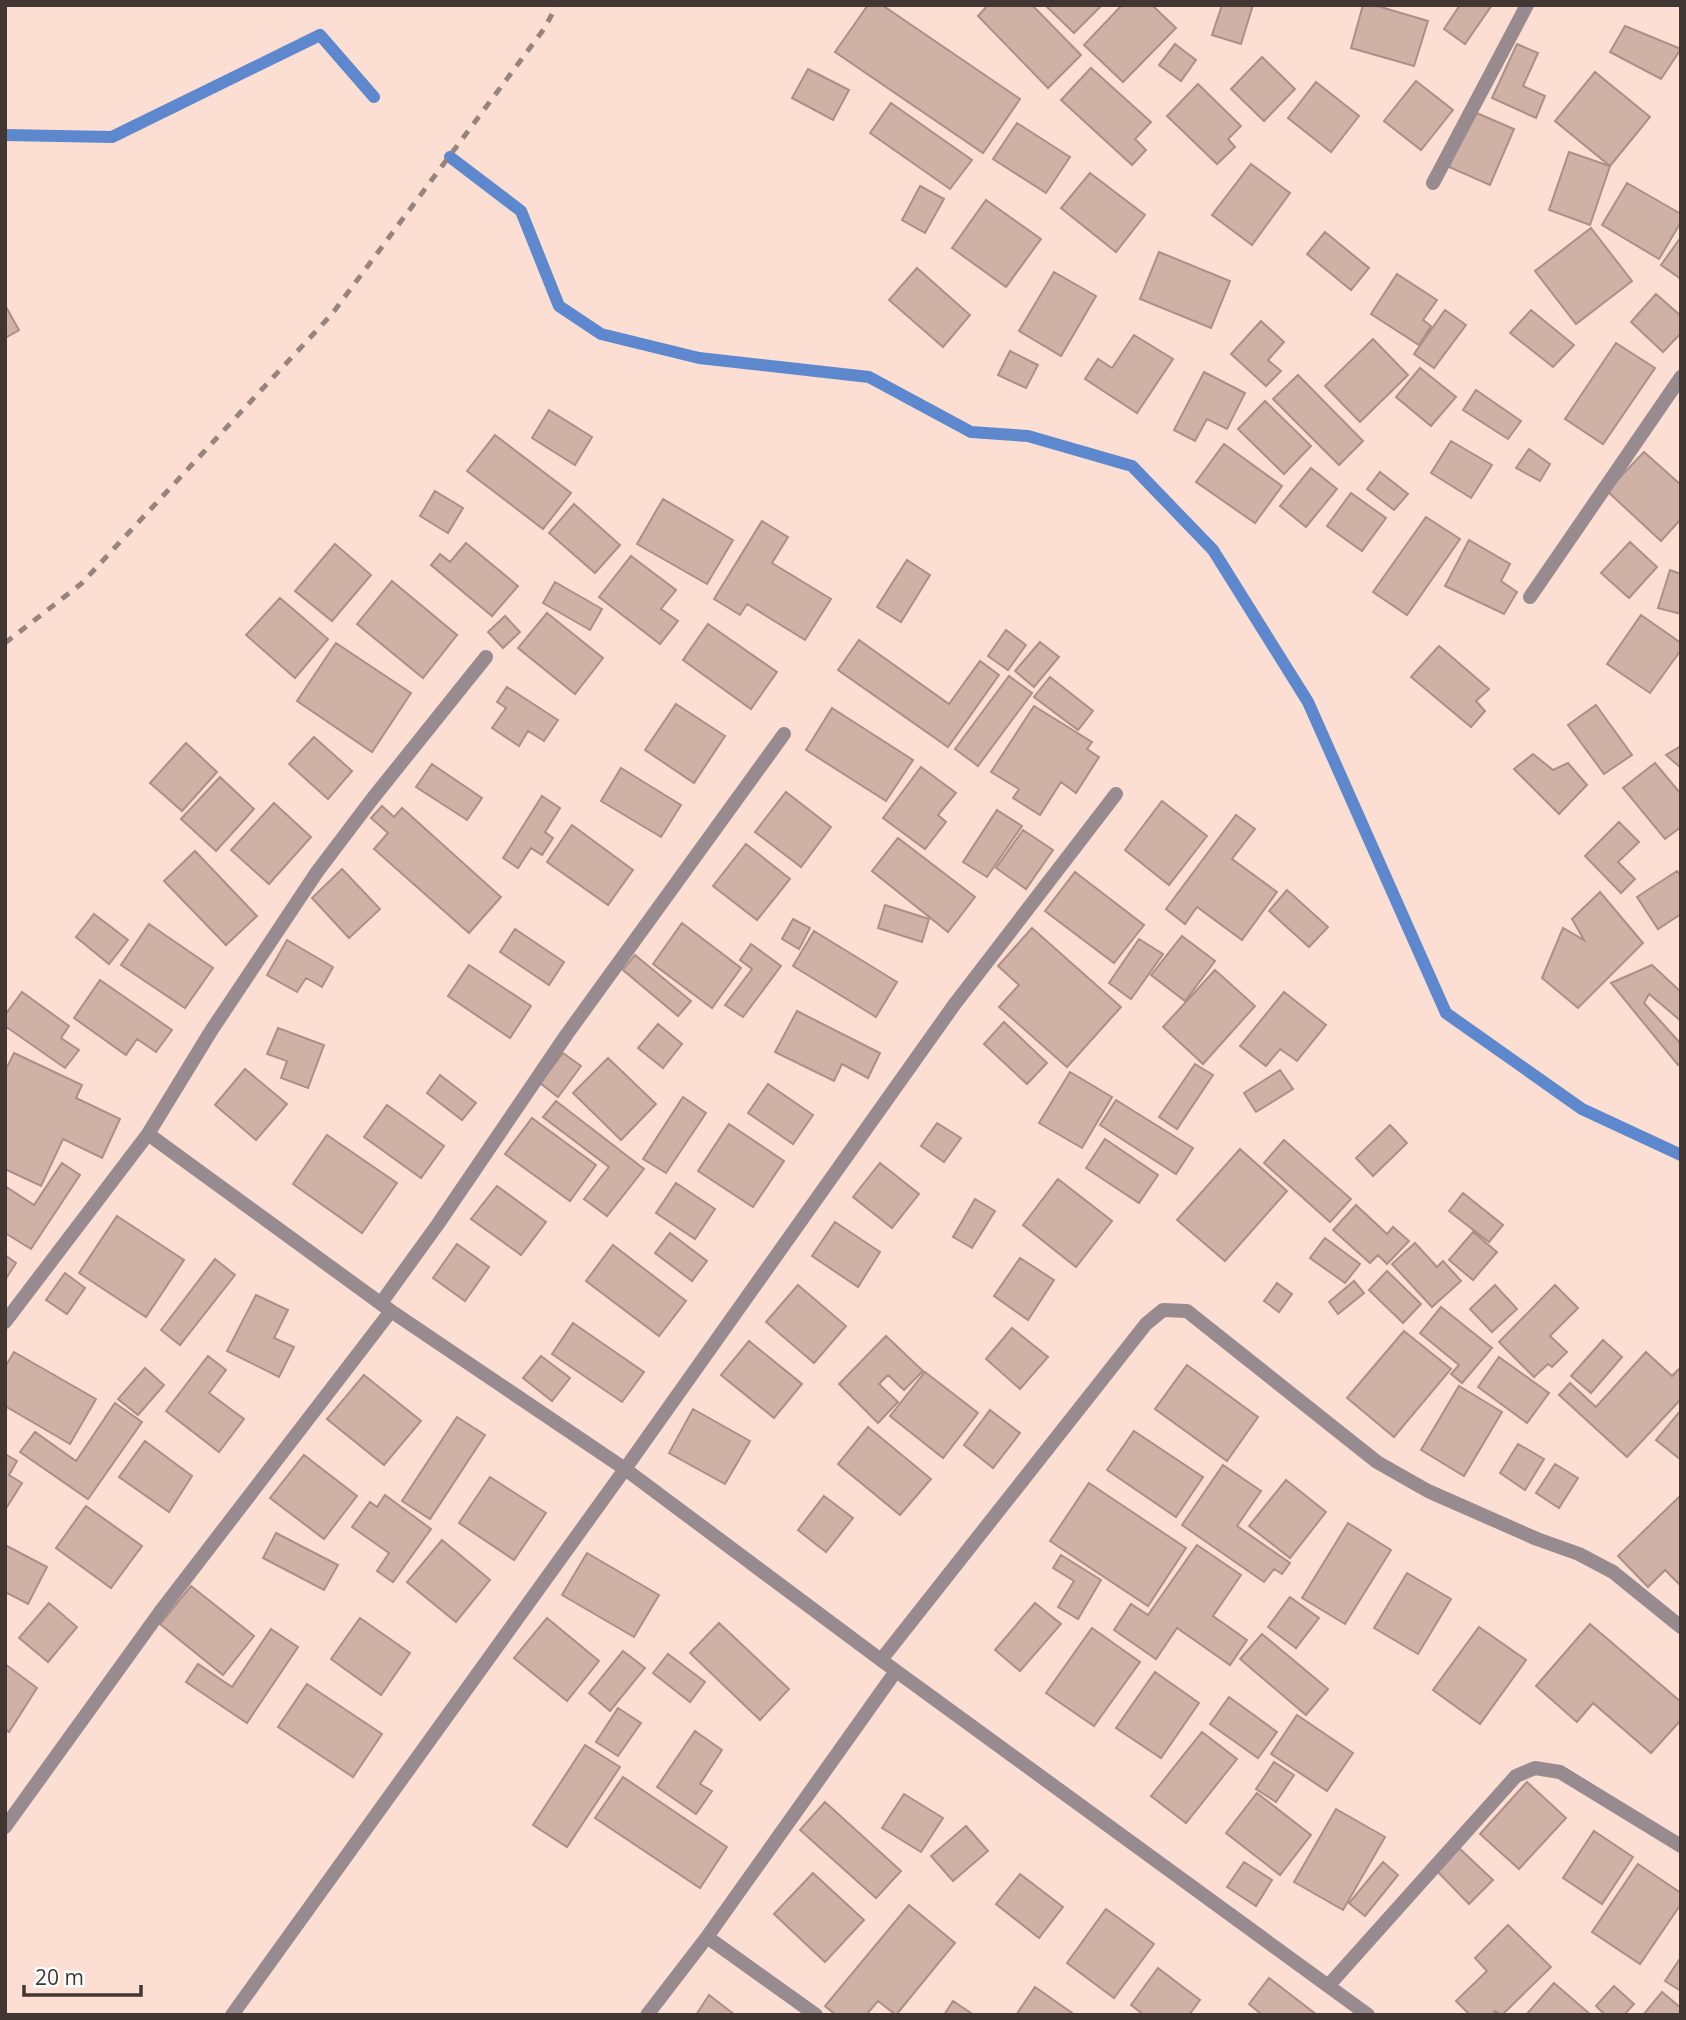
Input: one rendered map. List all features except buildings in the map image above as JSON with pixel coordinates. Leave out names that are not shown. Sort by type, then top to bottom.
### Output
[{"type":"street","points":[[1433,183],[1527,5]]},
{"type":"street","points":[[1530,597],[1681,377]]},
{"type":"street","points":[[5,1322],[148,1134],[211,1031],[317,872],[485,657]]},
{"type":"street","points":[[5,1828],[160,1612],[386,1307],[438,1224],[567,1034],[784,734]]},
{"type":"street","points":[[232,2015],[625,1469],[954,1005],[1116,794]]},
{"type":"street","points":[[148,1134],[386,1307],[625,1469],[881,1660],[1368,2015]]},
{"type":"street","points":[[881,1660],[1146,1325],[1163,1310],[1187,1311],[1377,1462],[1428,1491],[1537,1539],[1579,1554],[1614,1572],[1681,1627]]},
{"type":"street","points":[[647,2015],[708,1937],[896,1671]]},
{"type":"street","points":[[1328,1986],[1516,1776],[1535,1768],[1560,1772],[1681,1846]]},
{"type":"street","points":[[708,1937],[816,2015]]},
{"type":"waterway","points":[[5,135],[112,137],[320,35],[374,97]]},
{"type":"waterway","points":[[450,157],[521,211],[559,306],[601,334],[699,358],[869,377],[971,432],[1028,436],[1132,466],[1213,550],[1308,702],[1446,1013],[1582,1109],[1681,1155]]},
{"type":"railway","points":[[5,643],[81,584],[332,314],[544,29],[557,5]]}]
